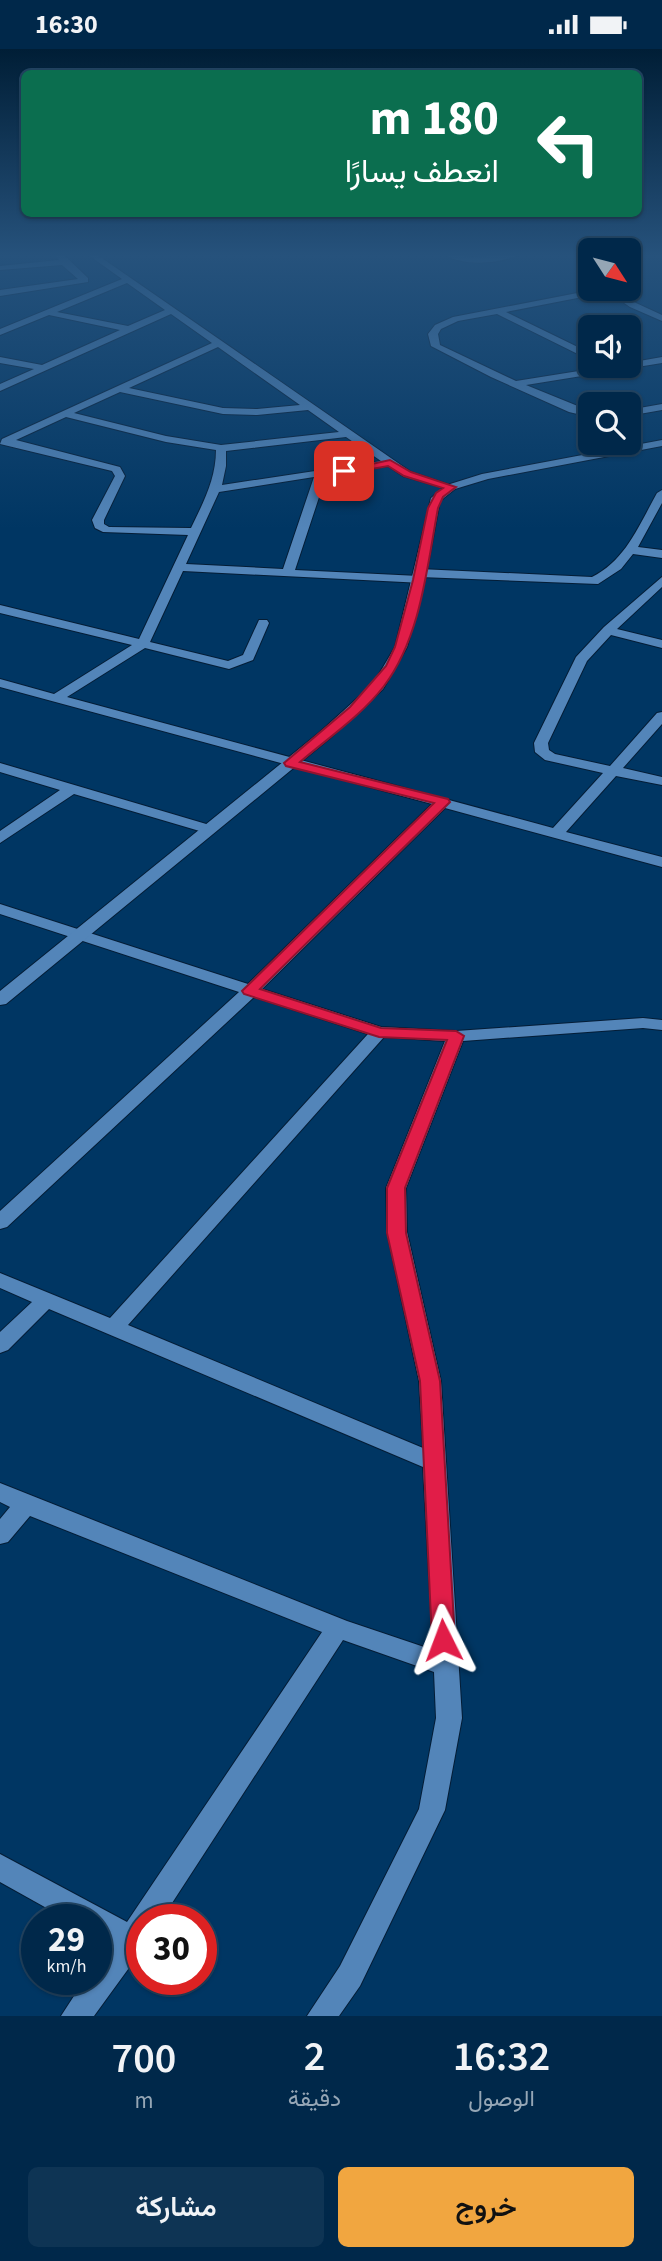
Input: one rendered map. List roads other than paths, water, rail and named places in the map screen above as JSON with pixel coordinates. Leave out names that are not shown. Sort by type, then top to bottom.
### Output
[{"type":"street","points":[[0,388],[91,346]]},
{"type":"street","points":[[3,443],[213,346]]},
{"type":"street","points":[[220,346],[408,474],[451,487]]},
{"type":"street","points":[[436,346],[578,411]]},
{"type":"street","points":[[0,360],[42,368]]},
{"type":"street","points":[[641,363],[662,360]]},
{"type":"street","points":[[517,384],[578,373]]},
{"type":"street","points":[[118,389],[223,411],[257,412],[311,407]]},
{"type":"street","points":[[641,411],[662,407]]},
{"type":"street","points":[[65,414],[166,439],[220,448],[347,434]]},
{"type":"street","points":[[3,443],[116,469],[120,476],[98,520],[99,526],[107,530],[195,532]]},
{"type":"street","points":[[0,1000],[355,710],[385,676],[401,647],[420,576],[435,500],[451,487],[486,476],[662,443]]},
{"type":"street","points":[[55,699],[143,644],[215,488],[222,466],[220,448]]},
{"type":"street","points":[[215,488],[390,463]]},
{"type":"street","points":[[289,572],[321,474]]},
{"type":"street","points":[[180,567],[594,581],[613,570],[630,550],[662,493]]},
{"type":"street","points":[[630,550],[662,554]]},
{"type":"street","points":[[662,581],[608,630],[580,660],[541,743],[542,752],[550,757],[612,768],[662,781]]},
{"type":"street","points":[[0,608],[229,665],[248,657],[262,623]]},
{"type":"street","points":[[608,630],[662,644]]},
{"type":"street","points":[[0,683],[662,862]]},
{"type":"street","points":[[556,834],[612,768],[662,716]]},
{"type":"street","points":[[0,767],[208,829]]},
{"type":"street","points":[[0,838],[72,788]]},
{"type":"street","points":[[0,1221],[250,991],[443,802]]},
{"type":"street","points":[[0,909],[379,1032],[456,1036],[643,1023],[662,1025]]},
{"type":"street","points":[[112,1329],[379,1032]]},
{"type":"street","points":[[323,2016],[351,1976],[432,1810],[449,1717],[430,1381],[397,1233],[396,1188],[456,1036]]},
{"type":"street","points":[[0,1280],[434,1462]]},
{"type":"street","points":[[0,1345],[46,1300]]},
{"type":"street","points":[[0,1492],[26,1505],[338,1628],[444,1665]]},
{"type":"street","points":[[0,1535],[26,1505]]},
{"type":"street","points":[[156,1904],[338,1628]]},
{"type":"street","points":[[0,1867],[67,1904]]},
{"type":"street","points":[[76,2016],[126,1948]]}]
